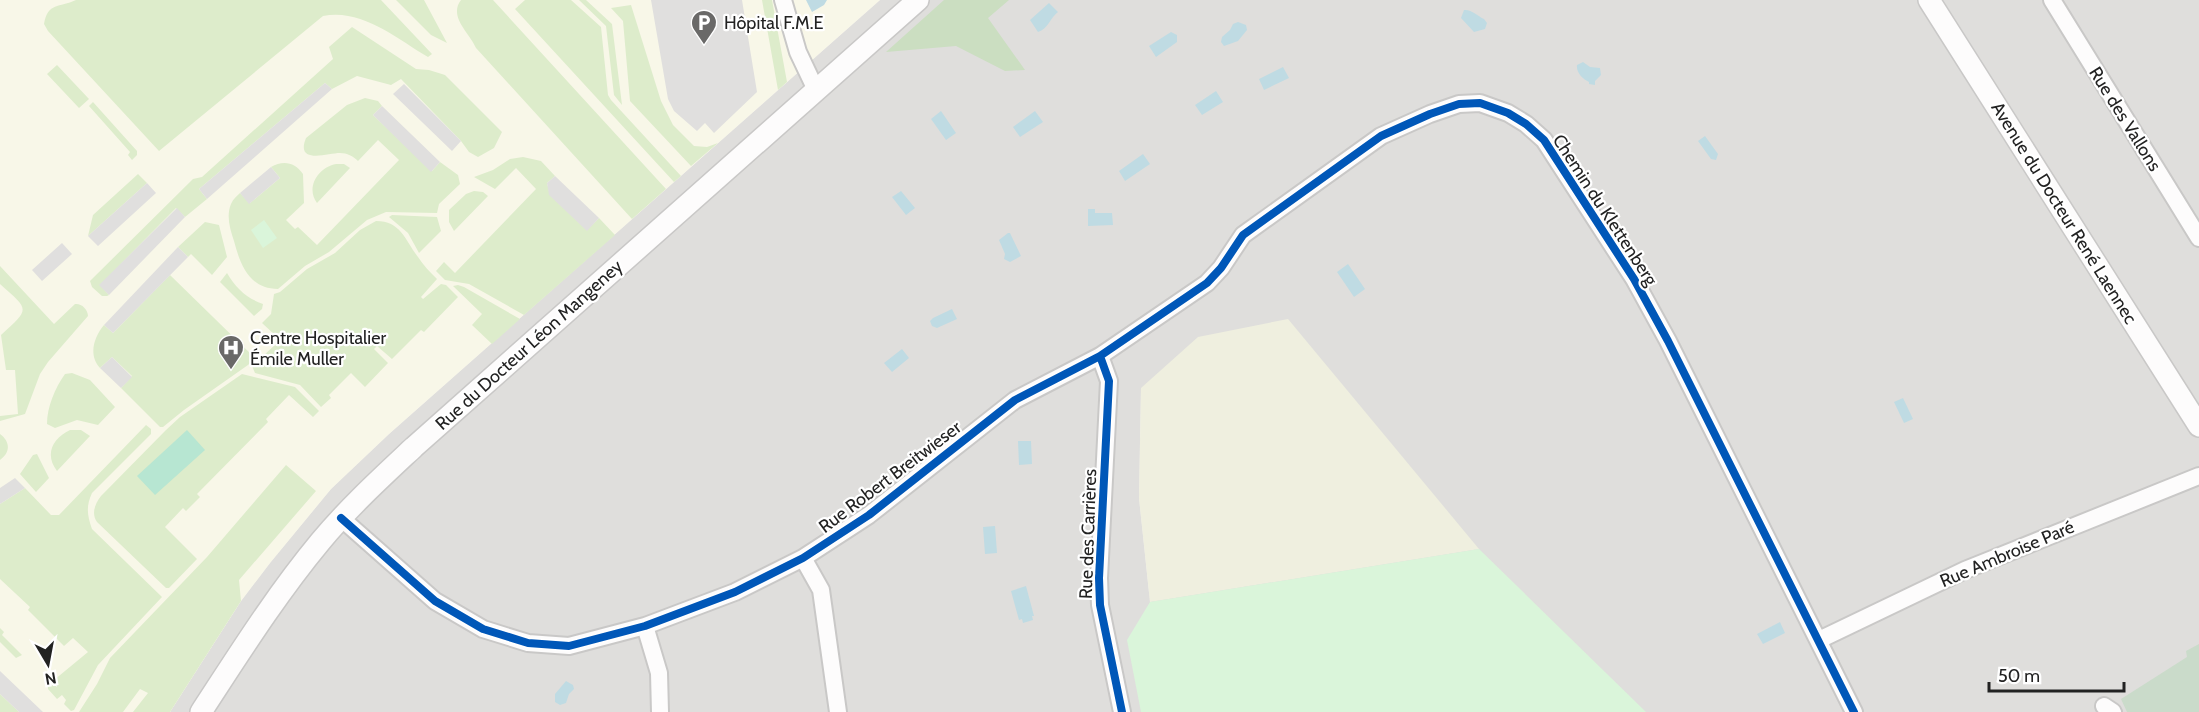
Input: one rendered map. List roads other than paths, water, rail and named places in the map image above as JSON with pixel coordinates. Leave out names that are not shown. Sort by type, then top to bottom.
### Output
[{"type":"street","points":[[783,0],[798,52],[816,90]]},
{"type":"street","name":"Rue du Docteur Léon Mangeney","points":[[201,712],[277,596],[341,518],[414,447],[918,0]]},
{"type":"street","name":"Avenue du Docteur René Laennec","points":[[1929,0],[2199,426]]},
{"type":"street","name":"Rue des Vallons","points":[[2052,0],[2199,238]]},
{"type":"street","name":"Chemin du Klettenberg","points":[[1100,356],[1207,283],[1221,268],[1243,235],[1381,136],[1459,104],[1480,103],[1508,113],[1526,124],[1544,140],[1634,279],[1668,340],[1854,712]]},
{"type":"street","name":"Rue Robert Breitwieser","points":[[341,518],[435,601],[483,629],[528,643],[569,646],[645,626],[735,592],[803,558],[869,515],[1015,400],[1100,356]]},
{"type":"street","name":"Rue des Carrières","points":[[1100,356],[1109,381],[1100,604],[1122,712]]},
{"type":"street","name":"Rue Ambroise Paré","points":[[1819,640],[1965,570],[2199,476]]},
{"type":"street","points":[[803,558],[821,590],[838,712]]},
{"type":"street","points":[[645,626],[657,666],[660,712]]},
{"type":"water","points":[[806,0],[827,0],[824,5],[812,12]]},
{"type":"water","points":[[1049,3],[1058,12],[1038,32],[1030,20]]},
{"type":"water","points":[[1464,10],[1484,19],[1487,23],[1485,29],[1474,32],[1461,18]]},
{"type":"water","points":[[1238,22],[1246,25],[1247,30],[1238,41],[1224,46],[1221,42],[1222,37],[1233,24]]},
{"type":"water","points":[[1171,32],[1177,35],[1177,42],[1156,57],[1149,46]]},
{"type":"water","points":[[1583,62],[1590,67],[1600,68],[1601,75],[1595,81],[1595,85],[1589,84],[1579,73],[1577,65]]},
{"type":"water","points":[[1283,67],[1289,78],[1264,90],[1259,79]]},
{"type":"water","points":[[1216,91],[1223,102],[1202,115],[1195,105]]},
{"type":"water","points":[[941,111],[956,133],[946,140],[931,119]]},
{"type":"water","points":[[1035,111],[1043,122],[1020,137],[1013,127]]},
{"type":"water","points":[[1705,136],[1718,154],[1716,160],[1711,159],[1698,141]]},
{"type":"water","points":[[1143,154],[1150,164],[1125,181],[1119,171]]},
{"type":"water","points":[[901,191],[915,208],[906,215],[892,197]]},
{"type":"water","points":[[1088,209],[1095,209],[1095,213],[1112,213],[1113,225],[1088,226]]},
{"type":"water","points":[[1008,233],[1021,256],[1010,262],[1004,259],[1005,254],[999,240]]},
{"type":"water","points":[[1348,264],[1365,289],[1354,297],[1337,272]]},
{"type":"water","points":[[952,309],[957,319],[937,328],[932,326],[930,321],[933,318]]},
{"type":"water","points":[[902,349],[909,358],[892,372],[884,363]]},
{"type":"water","points":[[1903,398],[1913,419],[1904,423],[1894,402]]},
{"type":"water","points":[[1018,441],[1031,441],[1032,464],[1019,465]]},
{"type":"water","points":[[995,526],[997,553],[985,554],[983,527]]},
{"type":"water","points":[[1026,586],[1034,616],[1032,616],[1033,620],[1023,623],[1022,619],[1019,620],[1011,591]]},
{"type":"water","points":[[1780,622],[1785,633],[1763,644],[1757,634]]},
{"type":"water","points":[[566,681],[573,685],[574,689],[569,694],[566,703],[560,705],[555,702],[555,694]]},
{"type":"place","name":"Hôpital F.M.E","points":[[704,46]]},
{"type":"place","name":"Centre Hospitalier Émile Muller","points":[[231,371]]}]
